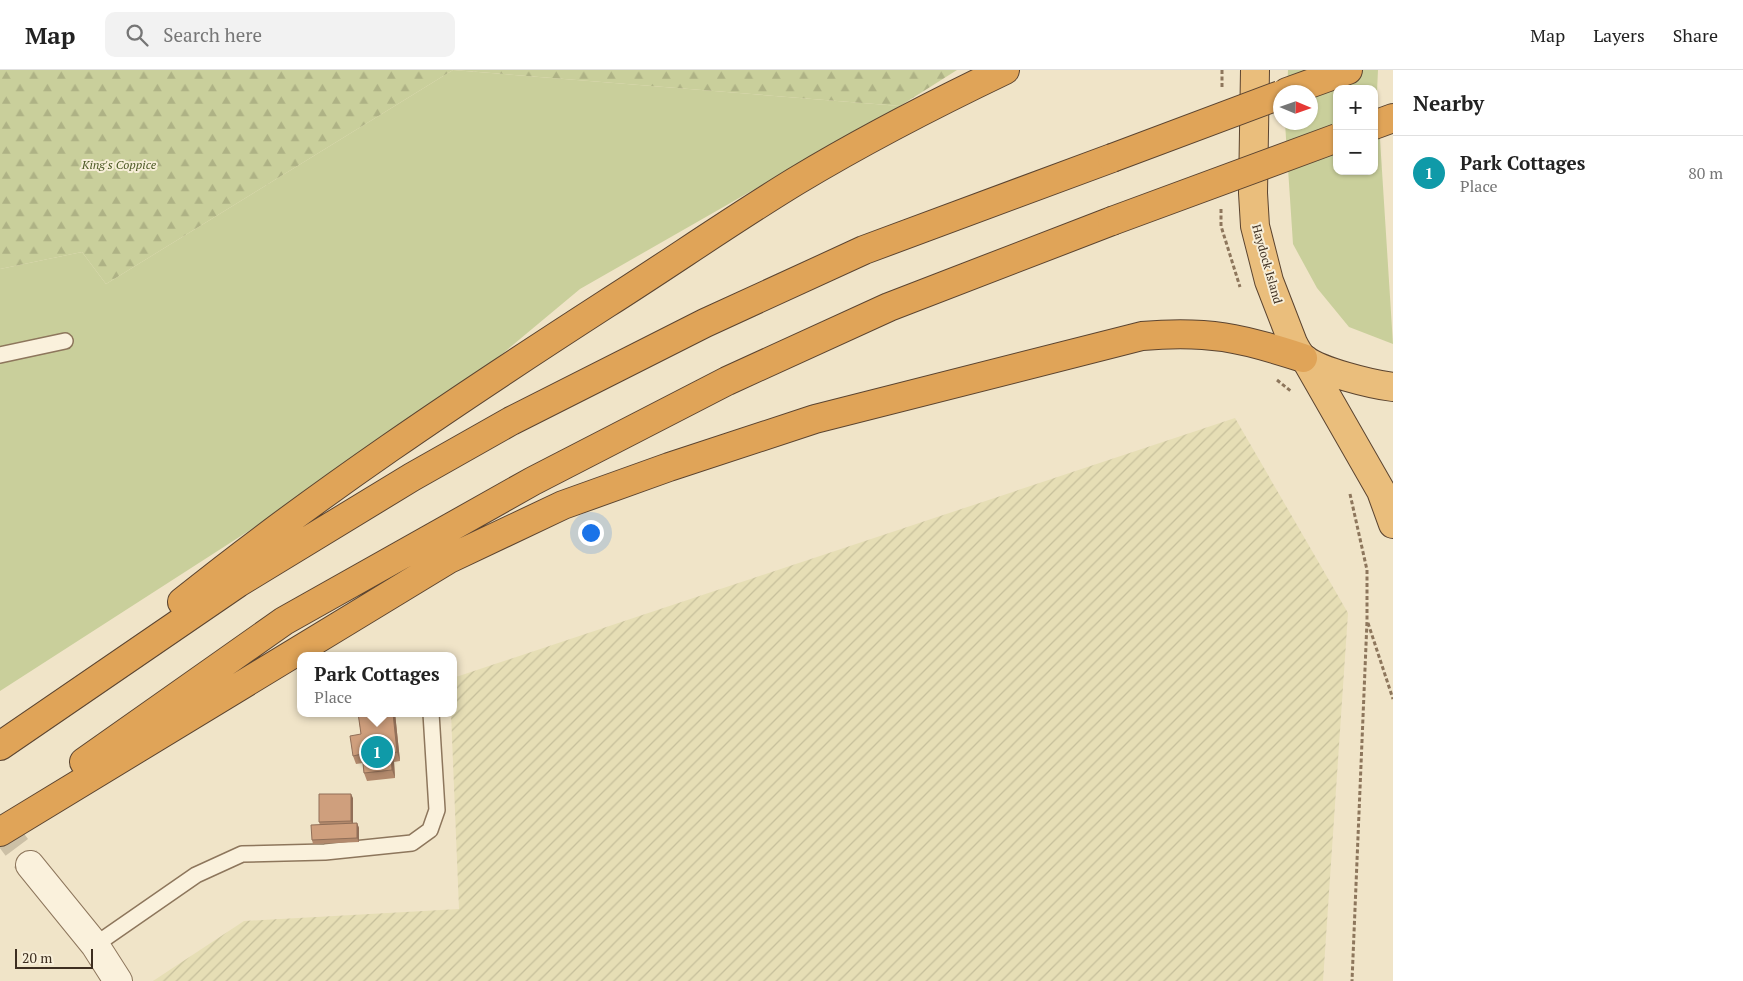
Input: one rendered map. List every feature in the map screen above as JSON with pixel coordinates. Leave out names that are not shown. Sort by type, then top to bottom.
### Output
[{"type":"highway","points":[[5,742],[236,558],[547,342],[796,181],[920,112],[1005,70]]},
{"type":"highway","name":"Haydock Island","points":[[1255,70],[1252,193],[1255,226],[1269,281],[1293,343],[1381,491],[1393,524]]},
{"type":"highway","points":[[1306,85],[1348,70]]},
{"type":"highway","points":[[5,742],[238,583],[412,477],[511,421],[705,323],[864,250],[1273,98]]},
{"type":"highway","points":[[1378,124],[1393,118]]},
{"type":"highway","points":[[0,822],[284,621],[533,481],[727,381],[889,307],[1112,221],[1333,139]]},
{"type":"highway","points":[[0,832],[449,559],[562,505],[669,467],[815,419],[1142,336],[1171,333],[1224,336],[1248,340],[1304,359],[1340,374],[1393,387]]},
{"type":"street","points":[[30,865],[95,945],[118,981]]},
{"type":"lane","points":[[0,355],[65,341]]},
{"type":"lane","points":[[95,945],[196,875],[242,854],[325,852],[412,843],[430,830],[437,810],[432,717]]},
{"type":"path","points":[[1273,377],[1295,394]]},
{"type":"path","points":[[1349,489],[1366,570],[1367,621],[1352,981]]},
{"type":"path","points":[[1367,621],[1393,698]]},
{"type":"shaded area","points":[[1235,418],[1348,613],[1323,981],[153,981],[244,921],[459,909],[451,717],[457,717],[457,677]]},
{"type":"green space","name":"King's Coppice","points":[[0,70],[453,70],[106,284],[82,252],[0,269]]},
{"type":"green space","points":[[453,70],[900,106],[580,289],[429,415],[0,691],[0,269],[82,252],[106,284]]},
{"type":"green space","points":[[453,70],[957,70],[900,106]]},
{"type":"green space","points":[[1288,70],[1378,70],[1377,85],[1333,85],[1333,175],[1378,175],[1378,108],[1393,344],[1349,327],[1317,288],[1293,244],[1285,130],[1318,130],[1318,85],[1287,85]]},
{"type":"building","points":[[359,717],[393,717],[397,752],[391,753],[392,770],[364,773],[362,754],[353,756],[350,736],[361,734]]},
{"type":"building","points":[[319,794],[351,794],[351,821],[319,822]]},
{"type":"building","points":[[357,823],[357,838],[312,840],[311,825]]},
{"type":"tunnel","points":[[0,825],[30,865]]},
{"type":"place","name":"Park Cottages","points":[[377,752]]}]
